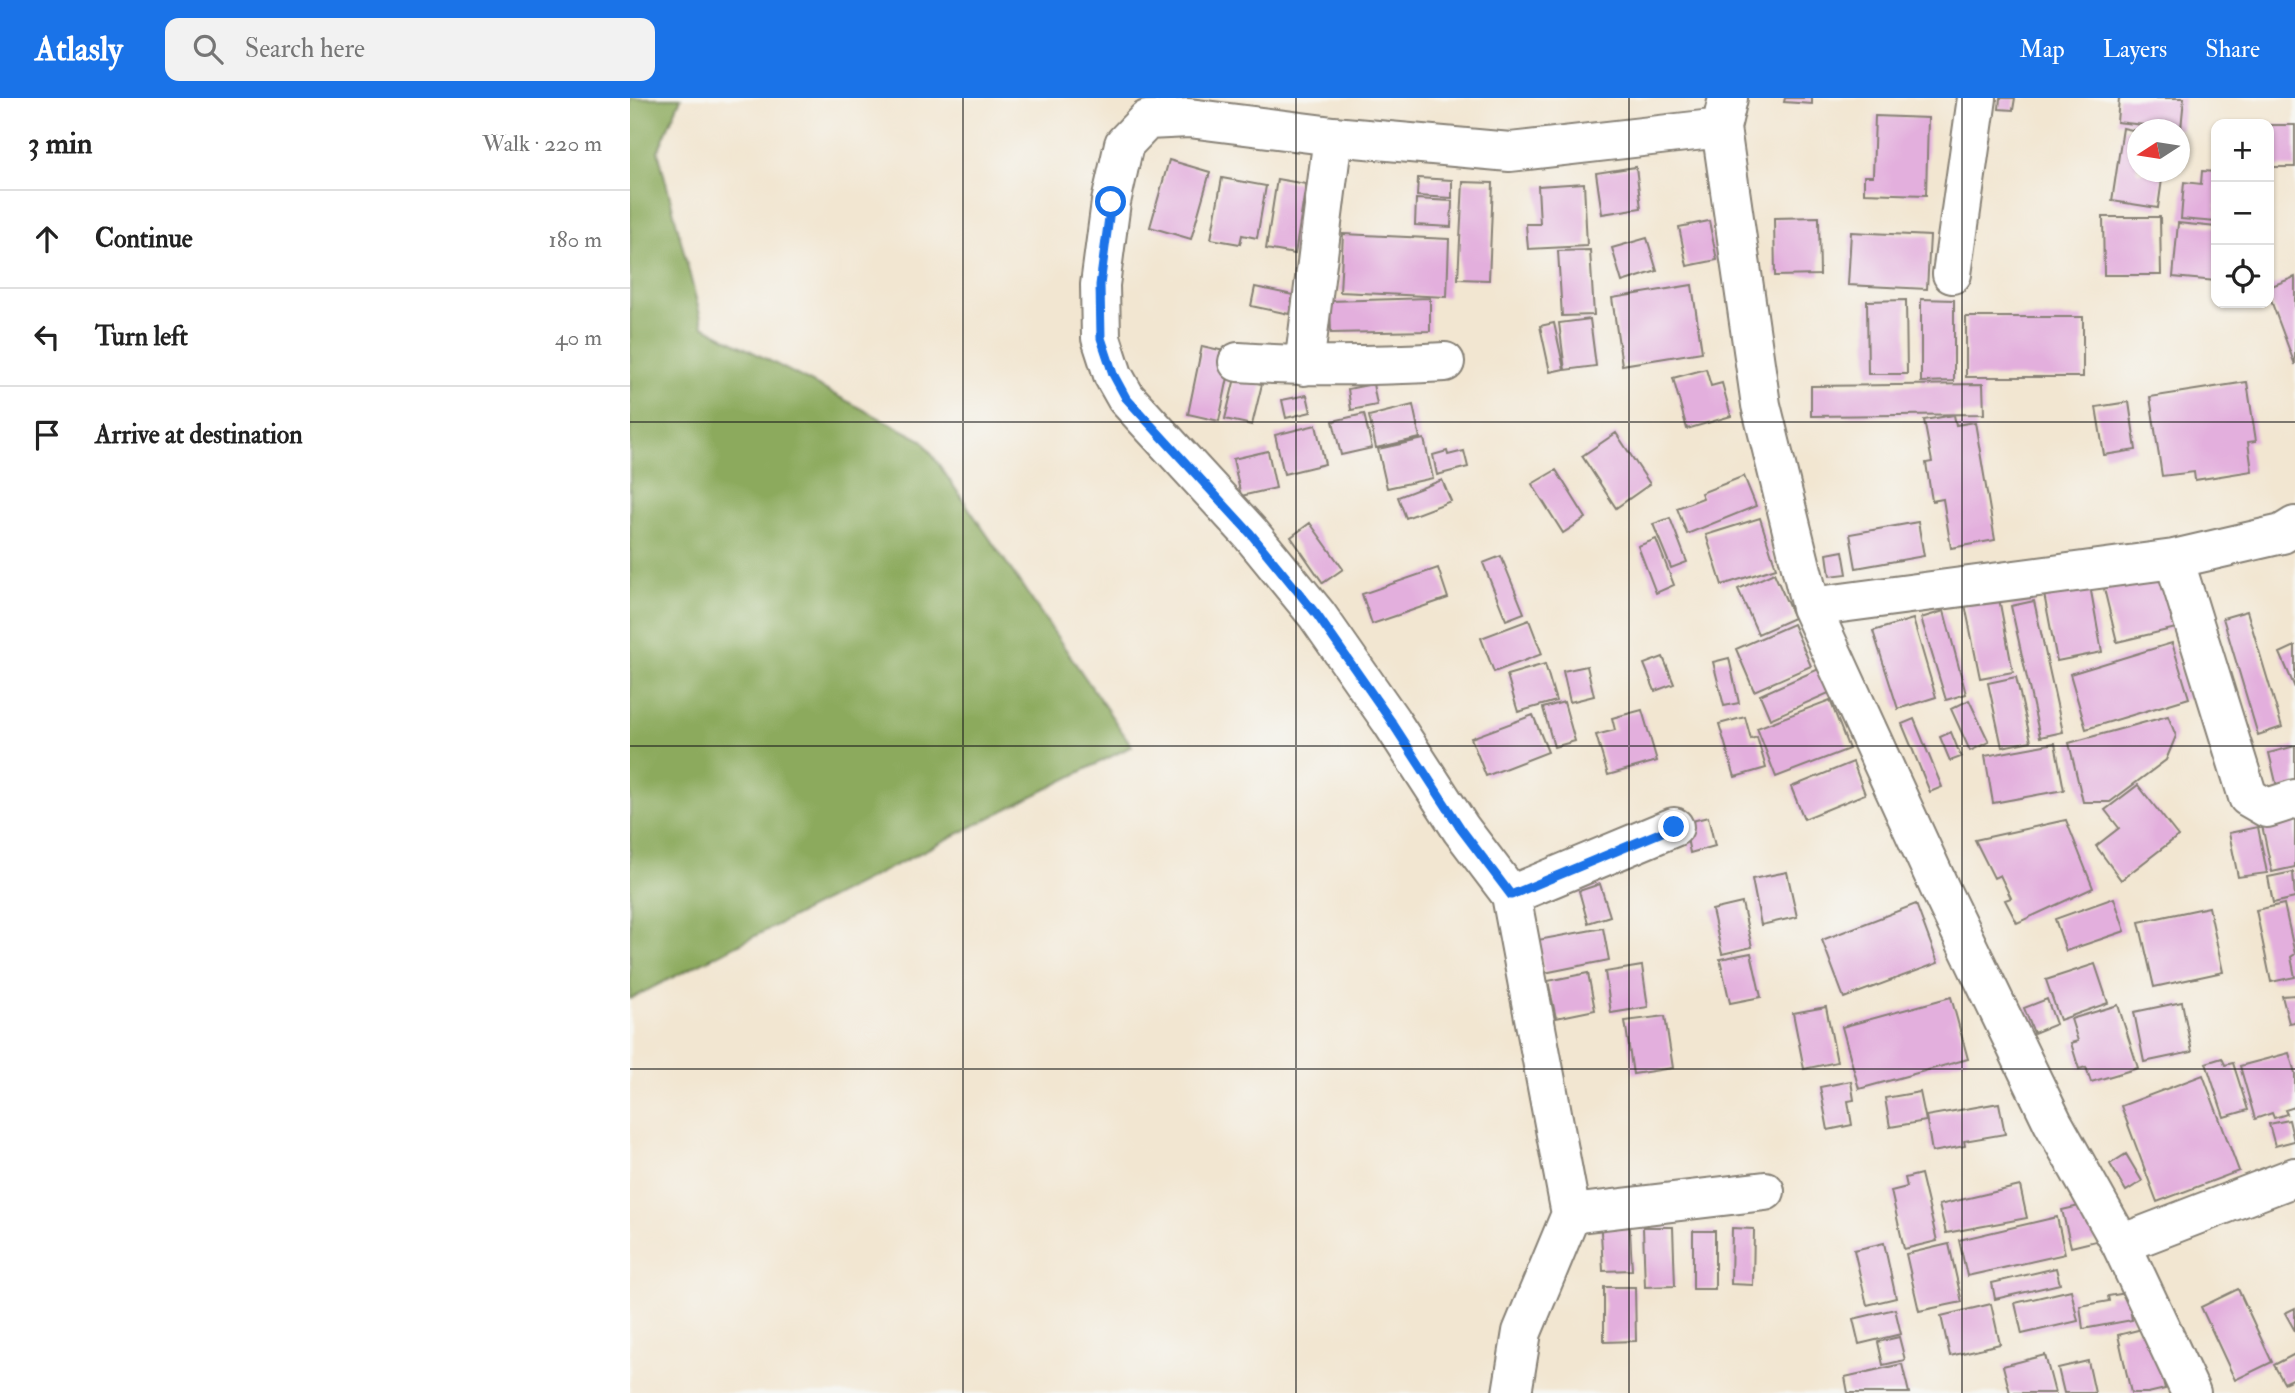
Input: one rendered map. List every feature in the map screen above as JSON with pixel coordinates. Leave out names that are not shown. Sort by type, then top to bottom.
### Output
[{"type":"street","points":[[1952,274],[1977,98]]},
{"type":"street","points":[[1512,1393],[1522,1332],[1571,1214],[1511,895],[1461,829],[1391,721],[1317,615],[1250,533],[1126,398],[1113,374],[1101,338],[1100,285],[1111,202],[1124,144],[1147,120],[1189,118],[1333,136],[1510,152],[1725,113],[1761,405],[1811,607],[1964,940],[2053,1123],[2121,1244],[2191,1393]]},
{"type":"street","points":[[1304,366],[1333,136]]},
{"type":"street","points":[[1238,362],[1304,366],[1445,362]]},
{"type":"street","points":[[1811,607],[2175,559],[2282,534],[2295,526]]},
{"type":"street","points":[[2175,559],[2248,797],[2267,808],[2295,799]]},
{"type":"street","points":[[1511,895],[1674,827]]},
{"type":"street","points":[[2121,1244],[2295,1177]]},
{"type":"street","points":[[1571,1214],[1765,1191]]},
{"type":"green space","points":[[630,98],[681,98],[658,151],[703,326],[922,440],[1132,746],[630,999]]},
{"type":"building","points":[[1785,98],[1812,98],[1812,104],[1784,102]]},
{"type":"building","points":[[2000,98],[2015,98],[2013,110],[1999,109]]},
{"type":"building","points":[[2119,98],[2184,98],[2182,119],[2127,119],[2127,123],[2117,122]]},
{"type":"building","points":[[1875,116],[1928,118],[1926,195],[1864,193],[1864,176],[1873,176]]},
{"type":"building","points":[[2274,125],[2295,125],[2295,167],[2274,167]]},
{"type":"building","points":[[2123,128],[2127,129],[2127,182],[2162,182],[2158,208],[2112,201]]},
{"type":"building","points":[[1169,160],[1210,172],[1191,239],[1150,227]]},
{"type":"building","points":[[1636,167],[1641,208],[1602,214],[1596,173]]},
{"type":"building","points":[[2202,171],[2211,172],[2211,222],[2181,219],[2184,182],[2201,184]]},
{"type":"building","points":[[1222,178],[1266,186],[1257,238],[1242,235],[1240,244],[1211,239]]},
{"type":"building","points":[[1418,178],[1452,180],[1452,198],[1417,196]]},
{"type":"building","points":[[1277,179],[1306,184],[1295,254],[1266,249]]},
{"type":"building","points":[[1463,182],[1493,183],[1489,280],[1458,279]]},
{"type":"building","points":[[1584,183],[1587,246],[1528,249],[1526,224],[1540,224],[1538,186]]},
{"type":"building","points":[[1416,199],[1452,201],[1451,227],[1415,225]]},
{"type":"building","points":[[1819,217],[1820,275],[1775,276],[1774,218]]},
{"type":"building","points":[[2103,217],[2160,217],[2161,275],[2104,275]]},
{"type":"building","points":[[1709,221],[1717,260],[1687,266],[1679,227]]},
{"type":"building","points":[[2178,223],[2211,226],[2211,281],[2173,277]]},
{"type":"building","points":[[1851,232],[1930,236],[1927,289],[1848,285]]},
{"type":"building","points":[[1343,234],[1449,239],[1447,297],[1340,292]]},
{"type":"building","points":[[1647,238],[1657,271],[1622,282],[1612,248]]},
{"type":"building","points":[[1590,250],[1594,315],[1562,316],[1558,251]]},
{"type":"building","points":[[2295,277],[2295,365],[2274,308],[2274,285]]},
{"type":"building","points":[[1692,285],[1702,352],[1622,365],[1612,298]]},
{"type":"building","points":[[1255,287],[1293,295],[1289,314],[1251,306]]},
{"type":"building","points":[[1430,298],[1430,331],[1331,333],[1330,301]]},
{"type":"building","points":[[1921,299],[1954,300],[1954,381],[1921,382]]},
{"type":"building","points":[[1906,300],[1907,374],[1868,374],[1867,301]]},
{"type":"building","points":[[1966,317],[2083,317],[2083,377],[1966,377]]},
{"type":"building","points":[[1590,319],[1596,366],[1565,370],[1559,323]]},
{"type":"building","points":[[1554,323],[1564,369],[1550,372],[1540,326]]},
{"type":"building","points":[[1202,346],[1233,353],[1219,421],[1188,414]]},
{"type":"building","points":[[1706,369],[1711,386],[1722,383],[1731,416],[1687,429],[1673,378]]},
{"type":"building","points":[[1235,378],[1262,384],[1252,425],[1225,419]]},
{"type":"building","points":[[2247,382],[2256,441],[2248,442],[2252,471],[2195,480],[2194,472],[2162,476],[2150,397]]},
{"type":"building","points":[[1373,384],[1377,405],[1351,410],[1348,389]]},
{"type":"building","points":[[1983,384],[1984,414],[1811,416],[1811,386]]},
{"type":"building","points":[[1307,395],[1311,412],[1286,418],[1282,400]]},
{"type":"building","points":[[2129,402],[2136,450],[2104,455],[2096,407]]},
{"type":"building","points":[[1413,405],[1420,438],[1376,448],[1369,416]]},
{"type":"building","points":[[1364,414],[1372,448],[1341,455],[1333,421]]},
{"type":"building","points":[[1954,415],[1956,425],[1975,422],[1995,540],[1951,548],[1943,499],[1932,501],[1926,463],[1932,462],[1924,420]]},
{"type":"building","points":[[1316,425],[1325,464],[1284,474],[1275,435]]},
{"type":"building","points":[[1616,433],[1650,484],[1616,508],[1582,456]]},
{"type":"building","points":[[1424,439],[1433,478],[1387,488],[1378,449]]},
{"type":"building","points":[[1268,451],[1276,488],[1241,496],[1233,459]]},
{"type":"building","points":[[1447,451],[1448,455],[1464,451],[1468,467],[1437,475],[1433,455]]},
{"type":"building","points":[[1556,470],[1586,518],[1563,533],[1532,484]]},
{"type":"building","points":[[1744,476],[1756,506],[1687,534],[1677,508],[1703,498],[1701,493]]},
{"type":"building","points":[[1442,480],[1451,501],[1406,518],[1398,497]]},
{"type":"building","points":[[1670,518],[1687,562],[1671,568],[1653,524]]},
{"type":"building","points":[[1760,518],[1776,568],[1722,585],[1706,535]]},
{"type":"building","points":[[1918,522],[1924,556],[1856,568],[1850,534]]},
{"type":"building","points":[[1310,523],[1343,569],[1323,583],[1291,537]]},
{"type":"building","points":[[1656,539],[1674,585],[1656,593],[1638,546]]},
{"type":"building","points":[[1843,551],[1847,574],[1830,576],[1827,554]]},
{"type":"building","points":[[1501,556],[1524,613],[1506,620],[1483,563]]},
{"type":"building","points":[[1438,568],[1448,598],[1372,624],[1362,594]]},
{"type":"building","points":[[2099,568],[2163,574],[2176,628],[2117,642]]},
{"type":"building","points":[[1774,573],[1794,618],[1758,634],[1738,589]]},
{"type":"building","points":[[2089,580],[2102,652],[2057,661],[2043,589]]},
{"type":"building","points":[[1997,588],[2013,672],[1980,678],[1963,595]]},
{"type":"building","points":[[2034,601],[2063,732],[2040,737],[2011,606]]},
{"type":"building","points":[[1944,611],[1966,694],[1946,700],[1921,618]]},
{"type":"building","points":[[2247,611],[2282,727],[2258,735],[2223,618]]},
{"type":"building","points":[[1913,619],[1936,697],[1898,709],[1873,631]]},
{"type":"building","points":[[1529,620],[1542,654],[1494,672],[1481,638]]},
{"type":"building","points":[[1793,624],[1811,666],[1754,691],[1736,649]]},
{"type":"building","points":[[2172,643],[2189,698],[2086,729],[2070,674]]},
{"type":"building","points":[[2295,646],[2295,688],[2280,653]]},
{"type":"building","points":[[1663,657],[1674,684],[1655,691],[1644,664]]},
{"type":"building","points":[[1729,658],[1739,703],[1724,706],[1713,662]]},
{"type":"building","points":[[1545,664],[1556,701],[1518,712],[1507,675]]},
{"type":"building","points":[[1587,666],[1594,696],[1570,702],[1563,671]]},
{"type":"building","points":[[1821,668],[1831,692],[1770,719],[1760,695]]},
{"type":"building","points":[[2016,677],[2031,741],[2002,747],[1988,683]]},
{"type":"building","points":[[1830,700],[1849,749],[1776,777],[1757,728]]},
{"type":"building","points":[[1969,700],[1989,742],[1970,751],[1951,709]]},
{"type":"building","points":[[1564,702],[1575,741],[1554,747],[1543,708]]},
{"type":"building","points":[[1642,710],[1657,761],[1608,775],[1596,735],[1615,730],[1612,718]]},
{"type":"building","points":[[1533,715],[1548,752],[1486,776],[1471,738]]},
{"type":"building","points":[[2168,716],[2176,736],[2166,760],[2110,802],[2083,802],[2069,743]]},
{"type":"building","points":[[1745,717],[1751,739],[1757,737],[1766,768],[1735,777],[1719,724]]},
{"type":"building","points":[[1914,719],[1942,787],[1930,792],[1902,724]]},
{"type":"building","points":[[1951,732],[1961,757],[1950,761],[1940,737]]},
{"type":"building","points":[[2055,743],[2064,790],[1993,803],[1985,756]]},
{"type":"building","points":[[2295,746],[2295,787],[2278,791],[2269,753]]},
{"type":"building","points":[[1853,762],[1865,794],[1804,819],[1791,787]]},
{"type":"building","points":[[2138,785],[2178,836],[2121,880],[2096,846],[2119,828],[2105,810]]},
{"type":"building","points":[[2295,808],[2295,867],[2272,872],[2260,816]]},
{"type":"building","points":[[1708,817],[1715,846],[1690,853],[1684,823]]},
{"type":"building","points":[[2066,820],[2093,888],[2017,923],[2005,900],[2011,898],[2000,875],[1994,878],[1975,840]]},
{"type":"building","points":[[2258,827],[2267,873],[2238,877],[2229,833]]},
{"type":"building","points":[[1787,872],[1797,917],[1761,925],[1752,879]]},
{"type":"building","points":[[2293,872],[2295,898],[2273,903],[2268,877]]},
{"type":"building","points":[[1600,884],[1610,916],[1588,923],[1579,891]]},
{"type":"building","points":[[2114,898],[2125,931],[2066,951],[2055,919]]},
{"type":"building","points":[[1742,903],[1752,947],[1722,954],[1712,910]]},
{"type":"building","points":[[1916,904],[1938,963],[1844,998],[1822,940]]},
{"type":"building","points":[[2284,904],[2295,954],[2291,957],[2295,977],[2271,982],[2256,910]]},
{"type":"building","points":[[2209,907],[2223,972],[2154,987],[2139,922]]},
{"type":"building","points":[[1603,928],[1609,960],[1544,973],[1538,940]]},
{"type":"building","points":[[1751,953],[1761,997],[1730,1003],[1720,959]]},
{"type":"building","points":[[2095,964],[2108,1003],[2060,1020],[2046,980]]},
{"type":"building","points":[[1642,966],[1648,1007],[1611,1013],[1605,972]]},
{"type":"building","points":[[1588,973],[1595,1010],[1556,1018],[1548,981]]},
{"type":"building","points":[[2295,995],[2295,1022],[2289,1023],[2282,996]]},
{"type":"building","points":[[1951,997],[1968,1059],[1859,1089],[1842,1027]]},
{"type":"building","points":[[2047,999],[2056,1024],[2034,1033],[2024,1008]]},
{"type":"building","points":[[2182,1002],[2192,1052],[2144,1062],[2134,1012]]},
{"type":"building","points":[[2118,1005],[2138,1068],[2091,1082],[2086,1067],[2079,1069],[2071,1043],[2078,1041],[2071,1019]]},
{"type":"building","points":[[1826,1007],[1837,1062],[1804,1069],[1793,1013]]},
{"type":"building","points":[[1665,1016],[1673,1068],[1633,1074],[1625,1021]]},
{"type":"building","points":[[2289,1053],[2295,1073],[2295,1107],[2285,1110],[2287,1114],[2274,1118],[2272,1113],[2255,1119],[2240,1066]]},
{"type":"building","points":[[2222,1058],[2225,1065],[2233,1063],[2248,1110],[2224,1117],[2206,1063]]},
{"type":"building","points":[[2203,1075],[2239,1171],[2157,1202],[2121,1106]]},
{"type":"building","points":[[1851,1081],[1854,1100],[1848,1101],[1852,1125],[1828,1130],[1820,1087]]},
{"type":"building","points":[[1920,1092],[1926,1121],[1890,1127],[1885,1098]]},
{"type":"building","points":[[1999,1103],[2005,1134],[1964,1141],[1965,1146],[1932,1152],[1926,1116]]},
{"type":"building","points":[[2289,1120],[2294,1141],[2275,1146],[2269,1124]]},
{"type":"building","points":[[2126,1154],[2142,1181],[2126,1191],[2110,1164]]},
{"type":"building","points":[[1921,1174],[1937,1241],[1904,1249],[1891,1191],[1907,1187],[1905,1178]]},
{"type":"building","points":[[2020,1186],[2027,1218],[1946,1233],[1939,1205]]},
{"type":"building","points":[[2088,1204],[2096,1241],[2071,1247],[2062,1210]]},
{"type":"building","points":[[1629,1211],[1632,1270],[1603,1271],[1600,1212]]},
{"type":"building","points":[[2057,1217],[2065,1254],[1967,1276],[1959,1240]]},
{"type":"building","points":[[1643,1227],[1673,1227],[1675,1286],[1645,1287]]},
{"type":"building","points":[[1732,1228],[1754,1229],[1753,1285],[1731,1284]]},
{"type":"building","points":[[1693,1231],[1715,1231],[1715,1289],[1693,1289]]},
{"type":"building","points":[[1884,1243],[1896,1298],[1867,1305],[1854,1250]]},
{"type":"building","points":[[1949,1244],[1962,1302],[1919,1311],[1906,1254]]},
{"type":"building","points":[[2056,1268],[2060,1284],[1995,1299],[1992,1283]]},
{"type":"building","points":[[1604,1287],[1635,1287],[1636,1341],[1604,1342]]},
{"type":"building","points":[[2238,1289],[2272,1362],[2235,1380],[2201,1307]]},
{"type":"building","points":[[2071,1290],[2078,1321],[2022,1334],[2015,1303]]},
{"type":"building","points":[[2127,1293],[2132,1320],[2083,1329],[2080,1306],[2109,1301],[2108,1296]]},
{"type":"building","points":[[1991,1304],[2000,1344],[1950,1356],[1941,1316]]},
{"type":"building","points":[[2295,1308],[2295,1331],[2285,1313]]},
{"type":"building","points":[[1895,1309],[1901,1334],[1859,1344],[1853,1319]]},
{"type":"building","points":[[2150,1327],[2165,1389],[2131,1393],[2118,1335]]},
{"type":"building","points":[[1899,1337],[1905,1360],[1883,1365],[1878,1342]]},
{"type":"building","points":[[2295,1354],[2295,1378],[2284,1383],[2274,1365]]},
{"type":"building","points":[[2045,1355],[2055,1393],[2010,1393],[2003,1366]]},
{"type":"building","points":[[2088,1361],[2095,1393],[2064,1393],[2058,1368]]},
{"type":"building","points":[[1902,1364],[1909,1393],[1848,1393],[1845,1377]]},
{"type":"route","points":[[1111,202],[1100,285],[1101,338],[1113,374],[1126,398],[1250,533],[1317,615],[1391,721],[1461,829],[1511,895],[1674,827]]}]
